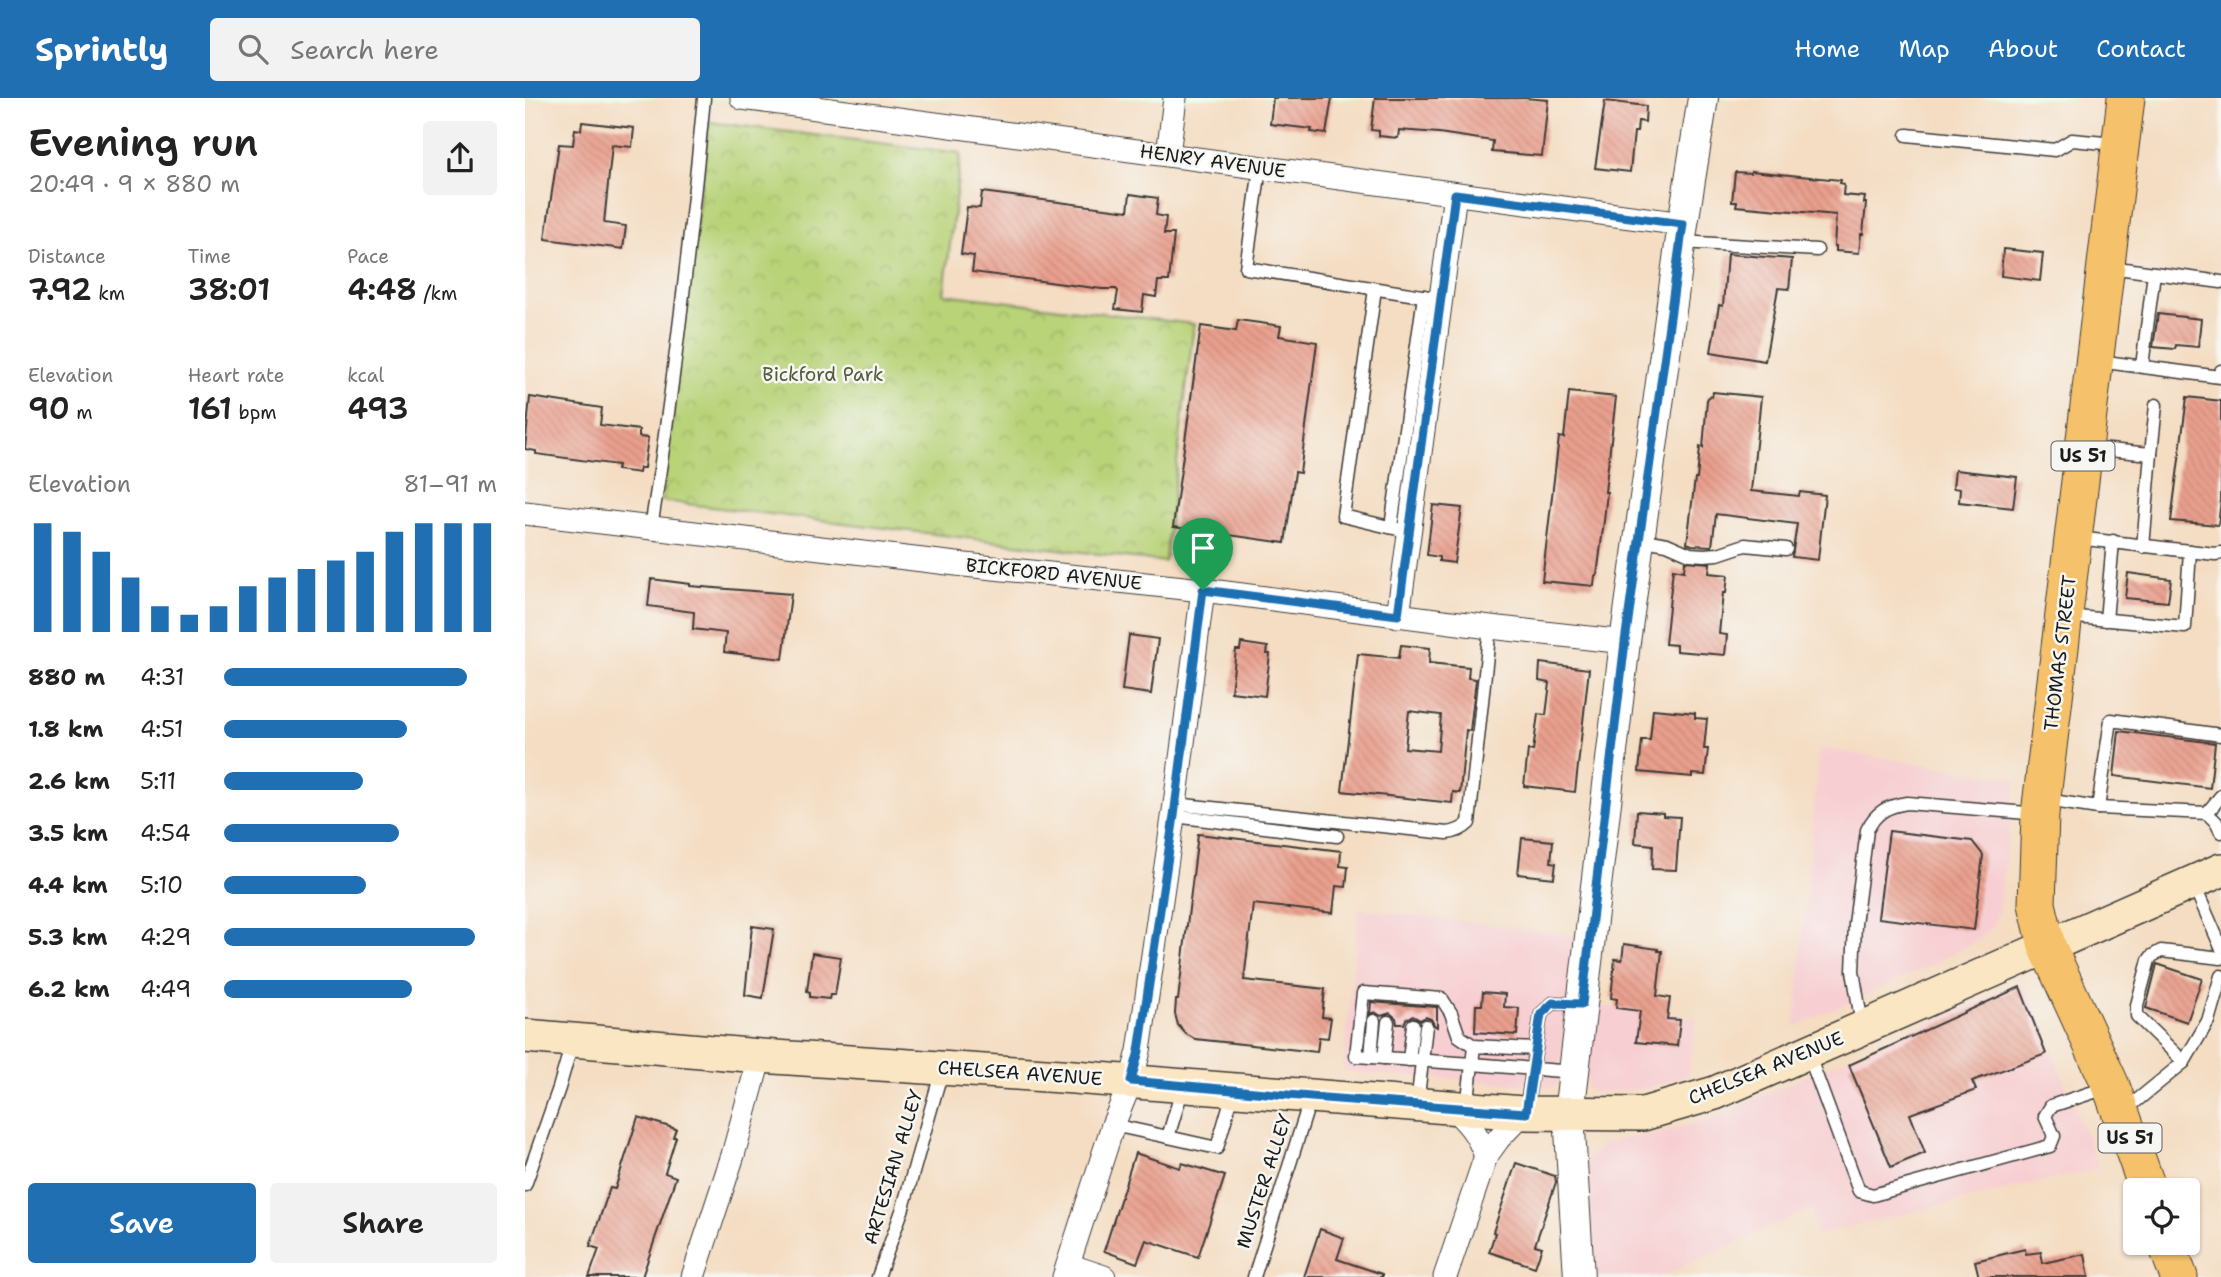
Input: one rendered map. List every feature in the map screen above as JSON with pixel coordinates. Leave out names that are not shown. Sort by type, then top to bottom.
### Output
[{"type":"main road","name":"THOMAS STREET","points":[[2126,98],[2041,807],[2037,904],[2047,946],[2116,1100],[2144,1178]]},
{"type":"main road","name":"CHELSEA AVENUE","points":[[525,1037],[1524,1113],[1643,1114],[1715,1093],[2207,876]]},
{"type":"main road","points":[[2171,1255],[2179,1277]]},
{"type":"street","name":"HENRY AVENUE","points":[[742,98],[871,111],[1455,194],[1682,233]]},
{"type":"street","points":[[1168,155],[1175,98]]},
{"type":"street","points":[[1579,1277],[1569,1114],[1625,642],[1703,98]]},
{"type":"street","points":[[1398,615],[1400,529],[1433,297],[1455,194]]},
{"type":"street","name":"BICKFORD AVENUE","points":[[525,513],[1203,590],[1625,642]]},
{"type":"street","points":[[1104,1277],[1066,1271],[1139,1051],[1203,590]]},
{"type":"street","points":[[693,1277],[733,1155],[760,1056]]},
{"type":"street","points":[[1460,1108],[1479,1136],[1486,1156]]},
{"type":"street","points":[[1445,1277],[1486,1156],[1499,1138],[1524,1113]]},
{"type":"lane","points":[[650,528],[668,420],[704,98]]},
{"type":"lane","points":[[1907,135],[2055,150],[2072,140],[2120,144]]},
{"type":"lane","points":[[1260,168],[1246,268],[1433,297]]},
{"type":"lane","points":[[1682,233],[1817,250]]},
{"type":"lane","points":[[2106,267],[2221,282]]},
{"type":"lane","points":[[2142,366],[2154,273]]},
{"type":"lane","points":[[1375,289],[1343,516],[1400,529]]},
{"type":"lane","points":[[2095,360],[2220,377],[2221,371]]},
{"type":"lane","points":[[2143,547],[2156,405]]},
{"type":"lane","points":[[2084,447],[2151,454]]},
{"type":"lane","points":[[2074,537],[2143,547],[2221,553]]},
{"type":"lane","points":[[1639,539],[1667,544],[1690,554],[1704,555],[1717,554],[1745,545],[1786,549]]},
{"type":"lane","points":[[2106,620],[2113,541]]},
{"type":"lane","points":[[2064,616],[2185,627],[2190,551]]},
{"type":"lane","points":[[1174,810],[1457,832],[1469,823],[1490,627]]},
{"type":"lane","points":[[2098,808],[2111,720],[2221,734]]},
{"type":"lane","points":[[2207,813],[2221,796]]},
{"type":"lane","points":[[1862,1029],[1853,971],[1855,923],[1867,830],[1873,818],[1890,806],[1907,803],[2207,813],[2221,832]]},
{"type":"lane","points":[[1174,810],[1337,836]]},
{"type":"lane","points":[[2207,876],[2221,947]]},
{"type":"lane","points":[[2184,1062],[2137,1016],[2137,1005],[2149,960],[2161,951],[2221,958]]},
{"type":"lane","points":[[1808,1053],[1859,1191],[1873,1195],[2050,1146],[2054,1136],[2045,1116],[2051,1106],[2116,1100],[2184,1062],[2208,1021],[2221,976]]},
{"type":"lane","points":[[1537,1049],[1474,1046],[1459,1036],[1451,1013],[1442,999],[1415,1001],[1376,998],[1363,993],[1356,1056],[1574,1072]]},
{"type":"lane","points":[[1524,1113],[1541,1014],[1553,1003],[1582,1004]]},
{"type":"lane","points":[[1374,1021],[1378,1057]]},
{"type":"lane","points":[[1378,1057],[1388,1023]]},
{"type":"lane","points":[[1417,1105],[1415,1060],[1420,1025]]},
{"type":"lane","points":[[525,1185],[573,1040]]},
{"type":"lane","points":[[1460,1108],[1474,1046]]},
{"type":"lane","name":"ARTESIAN ALLEY","points":[[879,1277],[903,1208],[943,1068]]},
{"type":"lane","points":[[1168,1137],[1183,1086]]},
{"type":"lane","points":[[1113,1125],[1217,1148],[1234,1090]]},
{"type":"lane","name":"MUSTER ALLEY","points":[[1254,1277],[1311,1097]]},
{"type":"shaded area","points":[[1819,748],[2016,779],[1994,925],[1981,938],[1923,969],[1795,1027]]},
{"type":"shaded area","points":[[1359,909],[1576,935],[1558,1081],[1554,1087],[1343,1071]]},
{"type":"shaded area","points":[[2017,984],[2028,990],[2099,1168],[1816,1235],[1812,1209],[1660,1277],[1590,1277],[1586,1162],[1603,1144],[1661,1133],[1711,1118]]},
{"type":"shaded area","points":[[1591,1005],[1697,1018],[1688,1075],[1648,1088],[1596,1093],[1586,1087]]},
{"type":"green space","name":"Bickford Park","points":[[709,122],[961,153],[944,294],[1194,324],[1165,562],[662,501]]},
{"type":"building","points":[[1273,98],[1332,98],[1326,134],[1311,132],[1312,129],[1270,124]]},
{"type":"building","points":[[1375,98],[1548,100],[1542,156],[1492,152],[1493,141],[1439,133],[1399,130],[1398,138],[1379,136],[1379,131],[1371,130]]},
{"type":"building","points":[[1605,101],[1646,106],[1645,122],[1638,121],[1637,132],[1634,132],[1630,172],[1595,168]]},
{"type":"building","points":[[582,122],[634,128],[632,147],[612,145],[604,223],[626,226],[623,249],[545,239],[559,144],[573,145],[575,129],[581,130]]},
{"type":"building","points":[[1751,171],[1841,180],[1840,183],[1844,184],[1843,195],[1865,197],[1859,253],[1836,251],[1836,215],[1736,206],[1737,202],[1732,202],[1735,172]]},
{"type":"building","points":[[982,192],[1128,211],[1130,194],[1158,198],[1156,215],[1166,217],[1164,234],[1174,234],[1169,281],[1158,281],[1156,297],[1144,295],[1142,312],[1115,309],[1116,289],[972,272],[974,256],[961,254],[967,207],[980,208]]},
{"type":"building","points":[[2003,249],[2043,253],[2040,281],[2001,276]]},
{"type":"building","points":[[1727,254],[1792,259],[1789,289],[1778,288],[1765,361],[1711,352],[1719,305],[1723,306]]},
{"type":"building","points":[[2158,314],[2201,319],[2198,347],[2153,347]]},
{"type":"building","points":[[1238,320],[1281,326],[1279,336],[1317,342],[1300,473],[1295,472],[1285,543],[1173,527],[1201,326],[1236,331]]},
{"type":"building","points":[[1569,392],[1616,397],[1604,521],[1594,586],[1542,581],[1559,437],[1564,438]]},
{"type":"building","points":[[1713,392],[1761,397],[1751,491],[1799,496],[1800,492],[1825,495],[1818,560],[1792,557],[1797,524],[1716,514],[1712,546],[1687,543],[1700,447],[1703,448],[1707,400],[1709,396],[1712,397]]},
{"type":"building","points":[[530,397],[602,408],[600,425],[639,430],[639,437],[648,438],[644,468],[640,468],[639,473],[617,470],[618,465],[536,454],[536,451],[525,449]]},
{"type":"building","points":[[2187,397],[2221,401],[2221,500],[2218,525],[2171,521]]},
{"type":"building","points":[[1955,470],[2017,477],[2013,508],[1959,502],[1960,489],[1953,488]]},
{"type":"building","points":[[1433,505],[1462,508],[1454,563],[1439,561],[1439,557],[1427,555]]},
{"type":"building","points":[[1685,561],[1710,563],[1709,573],[1728,575],[1726,593],[1723,593],[1719,634],[1727,635],[1725,655],[1676,651],[1676,645],[1665,644],[1673,569],[1684,571]]},
{"type":"building","points":[[2128,573],[2171,579],[2168,602],[2125,598]]},
{"type":"building","points":[[651,579],[690,586],[791,594],[783,659],[724,652],[726,633],[693,629],[694,612],[648,606]]},
{"type":"building","points":[[1129,635],[1158,639],[1151,694],[1122,690]]},
{"type":"building","points":[[1241,643],[1268,647],[1267,654],[1270,654],[1265,696],[1231,692],[1236,650],[1240,650]]},
{"type":"building","points":[[1401,645],[1430,648],[1429,663],[1469,667],[1468,678],[1476,679],[1470,731],[1466,730],[1460,793],[1453,792],[1452,803],[1342,791],[1358,654],[1399,658]],"holes":[[[1409,711],[1441,715],[1438,751],[1405,748]]]},
{"type":"building","points":[[1540,663],[1589,669],[1575,792],[1524,786],[1528,750],[1533,751],[1538,714],[1546,715],[1550,683],[1539,681]]},
{"type":"building","points":[[1653,709],[1695,713],[1695,718],[1707,719],[1705,775],[1692,774],[1692,777],[1639,772],[1642,740],[1650,740]]},
{"type":"building","points":[[2119,731],[2215,743],[2210,788],[2114,776]]},
{"type":"building","points":[[1637,811],[1680,817],[1676,870],[1652,869],[1653,845],[1635,843]]},
{"type":"building","points":[[1889,831],[1972,841],[1983,855],[1974,930],[1878,918]]},
{"type":"building","points":[[1198,834],[1341,851],[1340,866],[1348,867],[1346,887],[1336,886],[1333,913],[1253,904],[1244,980],[1325,989],[1322,1017],[1331,1018],[1328,1038],[1319,1037],[1317,1052],[1195,1039],[1178,1025],[1175,1014],[1176,1000]]},
{"type":"building","points":[[1522,838],[1553,841],[1551,862],[1556,863],[1554,878],[1518,874]]},
{"type":"building","points":[[752,926],[774,929],[763,998],[745,995]]},
{"type":"building","points":[[1624,944],[1662,951],[1657,996],[1670,998],[1667,1019],[1680,1020],[1677,1046],[1636,1042],[1640,1011],[1616,1008],[1617,999],[1611,998],[1615,959],[1622,960]]},
{"type":"building","points":[[812,953],[841,957],[835,995],[830,995],[829,999],[810,997],[810,992],[807,991]]},
{"type":"building","points":[[2157,964],[2202,979],[2187,1022],[2146,1008]]},
{"type":"building","points":[[2020,987],[2046,1054],[1972,1081],[1976,1090],[1910,1114],[1925,1153],[1891,1167],[1849,1065]]},
{"type":"building","points":[[1483,992],[1505,994],[1504,1007],[1519,1008],[1517,1035],[1475,1032],[1476,1005],[1482,1005]]},
{"type":"building","points":[[1371,1002],[1437,1007],[1437,1027],[1426,1017],[1420,1020],[1413,1016],[1406,1019],[1404,1024],[1397,1024],[1396,1018],[1390,1013],[1381,1016],[1375,1012],[1370,1014]]},
{"type":"building","points":[[638,1117],[676,1129],[665,1173],[676,1177],[642,1277],[589,1277],[599,1249],[590,1246],[610,1188],[615,1189]]},
{"type":"building","points":[[1135,1153],[1180,1168],[1182,1163],[1225,1176],[1198,1257],[1146,1240],[1137,1263],[1104,1251]]},
{"type":"building","points":[[1516,1163],[1555,1176],[1556,1182],[1535,1245],[1542,1247],[1535,1267],[1489,1252]]},
{"type":"building","points":[[1320,1229],[1344,1238],[1337,1259],[1382,1274],[1382,1277],[1304,1277]]},
{"type":"building","points":[[2025,1249],[2026,1254],[2041,1252],[2043,1263],[2085,1254],[2089,1277],[1979,1277],[1975,1261]]},
{"type":"route","points":[[1455,194],[1683,224],[1625,642],[1582,1004],[1553,1003],[1541,1014],[1526,1113],[1131,1081],[1139,1051],[1174,816],[1203,590],[1398,615],[1455,194]]}]
